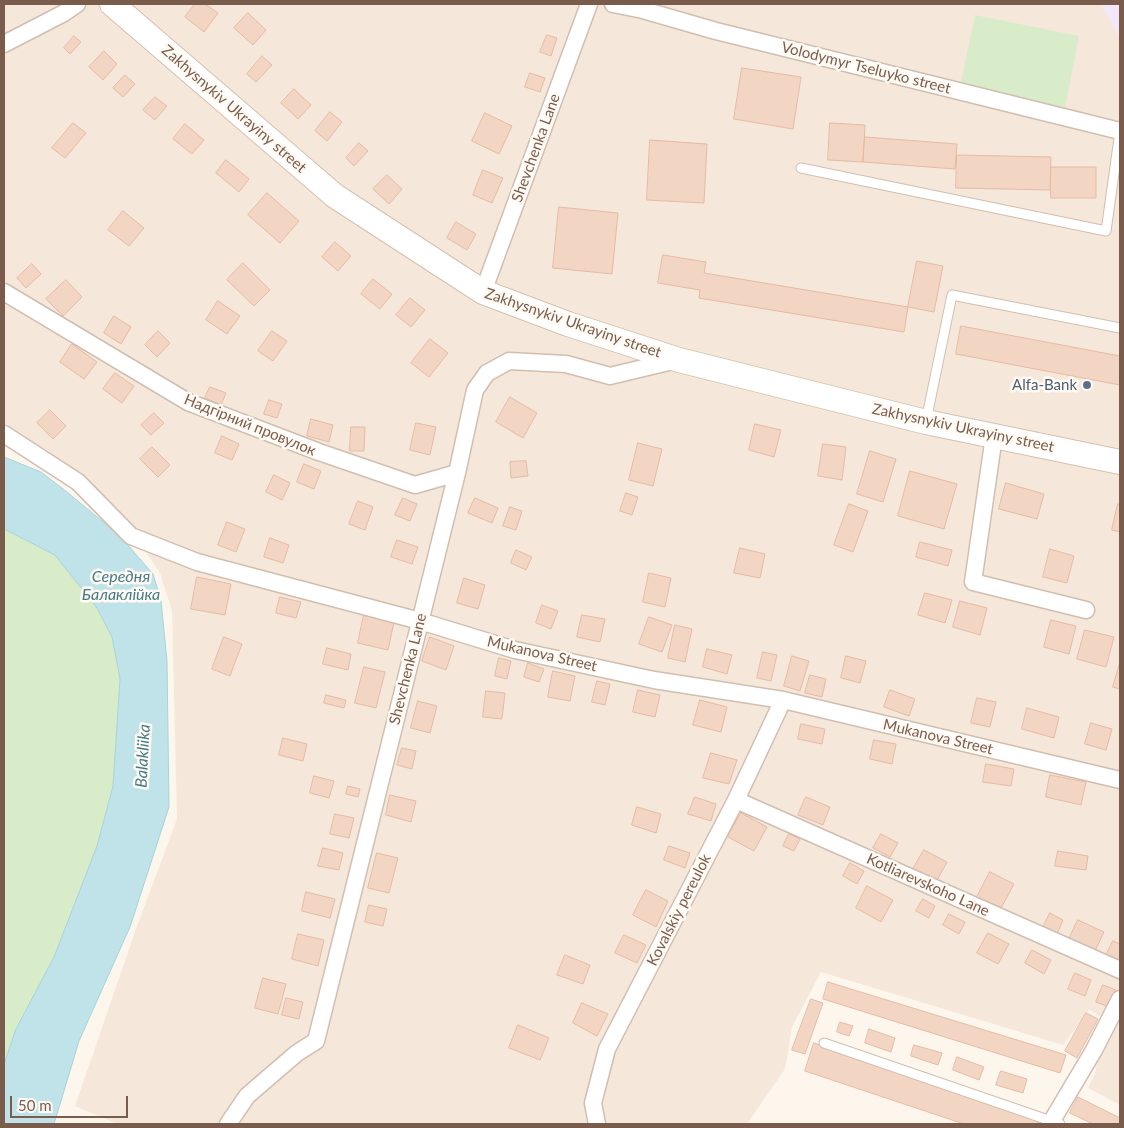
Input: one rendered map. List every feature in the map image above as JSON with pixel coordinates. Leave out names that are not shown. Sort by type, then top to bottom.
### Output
[{"type":"street","points":[[4,44],[64,13],[77,4]]},
{"type":"street","name":"Zakhysnykiv Ukrayiny street","points":[[112,4],[335,196],[483,292],[568,324],[679,360],[926,422],[1120,462]]},
{"type":"street","name":"Shevchenka Lane","points":[[483,292],[589,4]]},
{"type":"street","name":"Volodymyr Tseluyko street","points":[[613,4],[1120,131]]},
{"type":"street","name":"Надгірний провулок","points":[[4,292],[188,402],[319,452],[415,485],[457,473]]},
{"type":"street","name":"Shevchenka Lane","points":[[228,1124],[247,1096],[297,1053],[316,1041],[457,473],[475,390],[487,373],[509,361],[566,364],[610,376],[679,360]]},
{"type":"street","name":"Mukanova Street","points":[[4,434],[78,482],[131,536],[197,562],[420,621],[515,650],[654,680],[784,700],[1120,780]]},
{"type":"street","points":[[994,436],[973,582],[1086,610]]},
{"type":"street","name":"Kovalskiy pereulok","points":[[596,1124],[593,1103],[607,1049],[736,800],[784,700]]},
{"type":"street","name":"Kotliarevskoho Lane","points":[[736,800],[1120,970]]},
{"type":"street","points":[[1054,1123],[1120,999]]},
{"type":"lane","points":[[801,168],[1106,231],[1120,131]]},
{"type":"lane","points":[[926,422],[952,295],[1120,328]]},
{"type":"lane","points":[[824,1043],[1054,1123]]},
{"type":"shaded area","points":[[4,4],[1120,4],[1120,1105],[1088,1088],[1095,1074],[1105,1019],[1089,1010],[1063,1045],[821,972],[792,1027],[785,1069],[747,1124],[117,1124],[75,1106],[137,926],[177,819],[172,611],[160,573],[125,521],[53,454],[4,423]]},
{"type":"shaded area","points":[[1101,4],[1120,4],[1120,38]]},
{"type":"green space","points":[[975,15],[1079,36],[1065,108],[960,87]]},
{"type":"green space","points":[[4,529],[55,555],[97,608],[112,637],[120,679],[113,786],[97,846],[54,957],[16,1029],[4,1064]]},
{"type":"water","name":"Середня Балаклійка","points":[[4,457],[41,472],[67,492],[120,536],[153,574],[161,601],[167,661],[169,807],[130,927],[79,1041],[54,1124],[4,1124],[4,1064],[16,1029],[54,957],[97,846],[113,786],[120,679],[112,637],[97,608],[55,555],[4,529]]},
{"type":"building","points":[[195,4],[205,4],[218,13],[204,32],[185,17]]},
{"type":"building","points":[[248,13],[266,30],[253,45],[234,28]]},
{"type":"building","points":[[547,35],[557,38],[551,56],[540,52]]},
{"type":"building","points":[[74,36],[81,42],[70,54],[64,48]]},
{"type":"building","points":[[104,51],[117,64],[103,80],[89,67]]},
{"type":"building","points":[[262,56],[272,65],[256,82],[247,74]]},
{"type":"building","points":[[742,68],[801,77],[793,129],[734,119]]},
{"type":"building","points":[[530,73],[545,78],[540,92],[525,87]]},
{"type":"building","points":[[125,75],[135,84],[123,97],[113,88]]},
{"type":"building","points":[[294,89],[311,105],[298,119],[281,103]]},
{"type":"building","points":[[155,97],[167,106],[155,120],[143,110]]},
{"type":"building","points":[[330,112],[342,122],[327,141],[315,131]]},
{"type":"building","points":[[485,113],[512,126],[499,154],[472,141]]},
{"type":"building","points":[[73,123],[86,133],[65,158],[52,148]]},
{"type":"building","points":[[830,123],[865,125],[863,162],[828,160]]},
{"type":"building","points":[[185,124],[204,140],[192,154],[173,139]]},
{"type":"building","points":[[865,137],[957,144],[955,169],[863,162]]},
{"type":"building","points":[[650,140],[707,144],[704,203],[647,200]]},
{"type":"building","points":[[359,143],[368,151],[354,166],[346,158]]},
{"type":"building","points":[[957,155],[1051,157],[1050,190],[956,188]]},
{"type":"building","points":[[226,160],[249,179],[239,192],[216,173]]},
{"type":"building","points":[[1051,167],[1096,167],[1096,198],[1051,198]]},
{"type":"building","points":[[483,170],[503,178],[492,203],[473,195]]},
{"type":"building","points":[[387,175],[402,189],[389,204],[373,189]]},
{"type":"building","points":[[267,193],[299,221],[280,243],[248,215]]},
{"type":"building","points":[[559,207],[618,213],[612,274],[553,268]]},
{"type":"building","points":[[123,211],[144,228],[129,246],[108,230]]},
{"type":"building","points":[[456,222],[476,234],[467,250],[447,238]]},
{"type":"building","points":[[335,242],[351,256],[338,271],[322,257]]},
{"type":"building","points":[[663,255],[706,262],[704,273],[908,307],[904,332],[699,298],[700,290],[658,283]]},
{"type":"building","points":[[917,261],[943,266],[934,312],[908,307]]},
{"type":"building","points":[[243,263],[270,290],[254,306],[227,280]]},
{"type":"building","points":[[32,264],[41,274],[26,288],[17,278]]},
{"type":"building","points":[[373,279],[392,294],[380,309],[361,294]]},
{"type":"building","points":[[66,280],[82,297],[63,316],[46,299]]},
{"type":"building","points":[[410,298],[425,310],[411,327],[396,315]]},
{"type":"building","points":[[218,301],[240,316],[227,334],[206,320]]},
{"type":"building","points":[[114,316],[131,327],[121,344],[104,333]]},
{"type":"building","points":[[961,326],[1120,356],[1120,385],[956,354]]},
{"type":"building","points":[[158,331],[170,343],[157,357],[145,345]]},
{"type":"building","points":[[272,331],[287,341],[273,361],[258,351]]},
{"type":"building","points":[[430,339],[448,353],[429,377],[411,363]]},
{"type":"building","points":[[72,344],[97,362],[84,379],[60,362]]},
{"type":"building","points":[[115,373],[134,386],[122,403],[103,389]]},
{"type":"building","points":[[210,387],[226,393],[221,405],[205,398]]},
{"type":"building","points":[[510,397],[537,413],[523,438],[496,422]]},
{"type":"building","points":[[269,400],[282,404],[277,418],[264,414]]},
{"type":"building","points":[[50,410],[66,426],[53,439],[37,423]]},
{"type":"building","points":[[154,413],[164,423],[151,435],[141,425]]},
{"type":"building","points":[[311,419],[333,425],[329,442],[307,436]]},
{"type":"building","points":[[416,423],[436,427],[430,455],[410,450]]},
{"type":"building","points":[[755,424],[781,430],[774,457],[749,450]]},
{"type":"building","points":[[351,427],[365,427],[364,451],[350,451]]},
{"type":"building","points":[[222,436],[239,444],[232,460],[215,453]]},
{"type":"building","points":[[638,443],[662,449],[653,486],[629,480]]},
{"type":"building","points":[[823,444],[846,447],[842,480],[818,476]]},
{"type":"building","points":[[152,447],[170,465],[158,477],[140,459]]},
{"type":"building","points":[[870,451],[896,459],[883,502],[857,494]]},
{"type":"building","points":[[526,461],[528,476],[511,478],[510,462]]},
{"type":"building","points":[[304,464],[321,471],[314,489],[297,482]]},
{"type":"building","points":[[910,471],[957,484],[944,529],[898,516]]},
{"type":"building","points":[[274,475],[290,483],[282,500],[266,492]]},
{"type":"building","points":[[1006,483],[1044,494],[1037,519],[999,509]]},
{"type":"building","points":[[626,493],[638,497],[632,515],[620,511]]},
{"type":"building","points":[[403,498],[417,504],[410,521],[395,515]]},
{"type":"building","points":[[475,498],[498,508],[492,523],[468,513]]},
{"type":"building","points":[[358,501],[373,507],[365,530],[349,524]]},
{"type":"building","points":[[849,504],[868,511],[853,552],[834,545]]},
{"type":"building","points":[[1118,504],[1120,505],[1120,532],[1112,530]]},
{"type":"building","points":[[510,507],[522,511],[516,530],[503,526]]},
{"type":"building","points":[[227,522],[245,529],[236,552],[218,545]]},
{"type":"building","points":[[270,538],[289,545],[283,563],[264,557]]},
{"type":"building","points":[[397,540],[418,547],[412,564],[391,557]]},
{"type":"building","points":[[920,542],[952,550],[948,566],[916,557]]},
{"type":"building","points":[[740,548],[765,554],[760,578],[734,573]]},
{"type":"building","points":[[1050,549],[1074,556],[1067,583],[1043,577]]},
{"type":"building","points":[[516,550],[532,557],[526,570],[511,563]]},
{"type":"building","points":[[649,573],[671,578],[665,607],[643,602]]},
{"type":"building","points":[[197,577],[231,584],[225,615],[191,609]]},
{"type":"building","points":[[464,578],[485,585],[478,609],[457,603]]},
{"type":"building","points":[[925,593],[952,600],[945,623],[918,615]]},
{"type":"building","points":[[280,597],[301,602],[296,618],[276,613]]},
{"type":"building","points":[[960,601],[987,608],[980,635],[953,627]]},
{"type":"building","points":[[542,605],[558,611],[551,629],[536,623]]},
{"type":"building","points":[[364,615],[394,622],[388,650],[358,643]]},
{"type":"building","points":[[582,615],[605,619],[600,642],[577,637]]},
{"type":"building","points":[[649,617],[672,625],[662,652],[639,644]]},
{"type":"building","points":[[1051,620],[1076,626],[1069,654],[1044,647]]},
{"type":"building","points":[[675,625],[692,629],[685,662],[668,658]]},
{"type":"building","points":[[1085,630],[1114,637],[1106,667],[1077,659]]},
{"type":"building","points":[[224,637],[242,644],[230,676],[212,669]]},
{"type":"building","points":[[430,637],[454,646],[446,670],[422,661]]},
{"type":"building","points":[[327,648],[351,654],[348,670],[323,664]]},
{"type":"building","points":[[707,649],[732,655],[727,674],[703,667]]},
{"type":"building","points":[[763,652],[777,655],[771,681],[757,678]]},
{"type":"building","points":[[792,656],[809,661],[800,691],[784,686]]},
{"type":"building","points":[[846,656],[866,661],[860,683],[841,678]]},
{"type":"building","points":[[499,658],[511,661],[507,679],[495,676]]},
{"type":"building","points":[[1120,662],[1120,689],[1113,687]]},
{"type":"building","points":[[528,663],[544,669],[539,682],[524,677]]},
{"type":"building","points":[[364,667],[385,672],[376,708],[355,703]]},
{"type":"building","points":[[553,671],[575,676],[570,701],[548,697]]},
{"type":"building","points":[[810,675],[826,679],[822,697],[805,693]]},
{"type":"building","points":[[597,681],[610,684],[605,705],[592,702]]},
{"type":"building","points":[[638,690],[660,695],[655,717],[633,712]]},
{"type":"building","points":[[890,690],[915,699],[909,716],[884,707]]},
{"type":"building","points":[[486,691],[505,693],[502,719],[483,717]]},
{"type":"building","points":[[326,695],[346,700],[344,708],[324,703]]},
{"type":"building","points":[[977,698],[996,702],[990,727],[971,723]]},
{"type":"building","points":[[700,700],[727,707],[721,732],[693,725]]},
{"type":"building","points":[[418,701],[437,706],[430,733],[411,728]]},
{"type":"building","points":[[1027,708],[1059,717],[1054,738],[1022,729]]},
{"type":"building","points":[[1091,723],[1112,729],[1106,750],[1085,744]]},
{"type":"building","points":[[801,724],[825,729],[822,744],[798,739]]},
{"type":"building","points":[[283,738],[307,744],[303,761],[279,755]]},
{"type":"building","points":[[874,740],[896,744],[892,764],[870,759]]},
{"type":"building","points":[[402,748],[416,751],[412,769],[397,765]]},
{"type":"building","points":[[711,753],[737,760],[729,784],[703,778]]},
{"type":"building","points":[[986,764],[1014,769],[1011,786],[983,782]]},
{"type":"building","points":[[1050,775],[1086,782],[1081,805],[1046,797]]},
{"type":"building","points":[[314,776],[334,781],[329,798],[310,793]]},
{"type":"building","points":[[348,786],[360,789],[358,797],[346,794]]},
{"type":"building","points":[[390,795],[416,801],[411,822],[386,815]]},
{"type":"building","points":[[695,797],[716,804],[711,821],[688,814]]},
{"type":"building","points":[[806,797],[830,807],[823,825],[798,815]]},
{"type":"building","points":[[637,807],[661,814],[656,833],[632,825]]},
{"type":"building","points":[[741,813],[767,827],[754,851],[728,837]]},
{"type":"building","points":[[335,814],[354,818],[349,838],[330,834]]},
{"type":"building","points":[[789,834],[800,839],[794,851],[783,846]]},
{"type":"building","points":[[881,834],[898,843],[890,857],[873,848]]},
{"type":"building","points":[[669,846],[690,853],[685,868],[664,860]]},
{"type":"building","points":[[323,848],[343,853],[339,870],[318,866]]},
{"type":"building","points":[[924,850],[947,862],[936,882],[913,869]]},
{"type":"building","points":[[1058,851],[1088,856],[1086,870],[1055,866]]},
{"type":"building","points":[[377,853],[398,858],[389,893],[368,888]]},
{"type":"building","points":[[850,863],[864,871],[857,884],[843,876]]},
{"type":"building","points":[[990,872],[1014,884],[1000,910],[977,897]]},
{"type":"building","points":[[867,886],[893,900],[881,922],[856,908]]},
{"type":"building","points":[[646,890],[668,901],[656,927],[633,915]]},
{"type":"building","points":[[306,892],[335,899],[330,918],[302,911]]},
{"type":"building","points":[[923,899],[935,906],[929,918],[916,911]]},
{"type":"building","points":[[369,905],[387,909],[383,926],[365,922]]},
{"type":"building","points":[[1050,913],[1063,920],[1057,934],[1043,928]]},
{"type":"building","points":[[949,914],[965,922],[959,934],[943,925]]},
{"type":"building","points":[[1078,920],[1104,932],[1094,953],[1068,941]]},
{"type":"building","points":[[988,933],[1009,944],[998,964],[977,953]]},
{"type":"building","points":[[298,934],[324,940],[318,966],[292,959]]},
{"type":"building","points":[[624,935],[646,945],[637,963],[615,953]]},
{"type":"building","points":[[1113,941],[1120,944],[1120,960],[1118,964],[1105,958]]},
{"type":"building","points":[[1032,950],[1051,960],[1044,974],[1025,963]]},
{"type":"building","points":[[565,955],[590,965],[583,984],[557,975]]},
{"type":"building","points":[[1075,973],[1091,980],[1085,996],[1068,989]]},
{"type":"building","points":[[263,978],[286,984],[278,1014],[255,1008]]},
{"type":"building","points":[[828,982],[1066,1055],[1060,1073],[823,999]]},
{"type":"building","points":[[1103,985],[1116,990],[1109,1007],[1096,1002]]},
{"type":"building","points":[[286,998],[303,1002],[299,1019],[282,1015]]},
{"type":"building","points":[[811,999],[823,1003],[805,1054],[792,1050]]},
{"type":"building","points":[[582,1003],[608,1014],[597,1036],[573,1023]]},
{"type":"building","points":[[1086,1013],[1098,1019],[1077,1058],[1065,1051]]},
{"type":"building","points":[[840,1022],[853,1026],[849,1036],[837,1032]]},
{"type":"building","points":[[518,1025],[549,1038],[540,1060],[509,1048]]},
{"type":"building","points":[[869,1029],[895,1038],[891,1052],[865,1043]]},
{"type":"building","points":[[814,1043],[1040,1119],[1038,1124],[964,1124],[805,1071]]},
{"type":"building","points":[[914,1045],[942,1053],[938,1065],[911,1056]]},
{"type":"building","points":[[957,1057],[984,1067],[979,1080],[953,1070]]},
{"type":"building","points":[[1001,1071],[1027,1079],[1023,1093],[996,1085]]},
{"type":"building","points":[[1078,1097],[1120,1118],[1120,1124],[1093,1124],[1070,1113]]},
{"type":"place","name":"Alfa-Bank","points":[[1087,385]]},
{"type":"water label","name":"Balakliika","points":[[143,756]]}]
